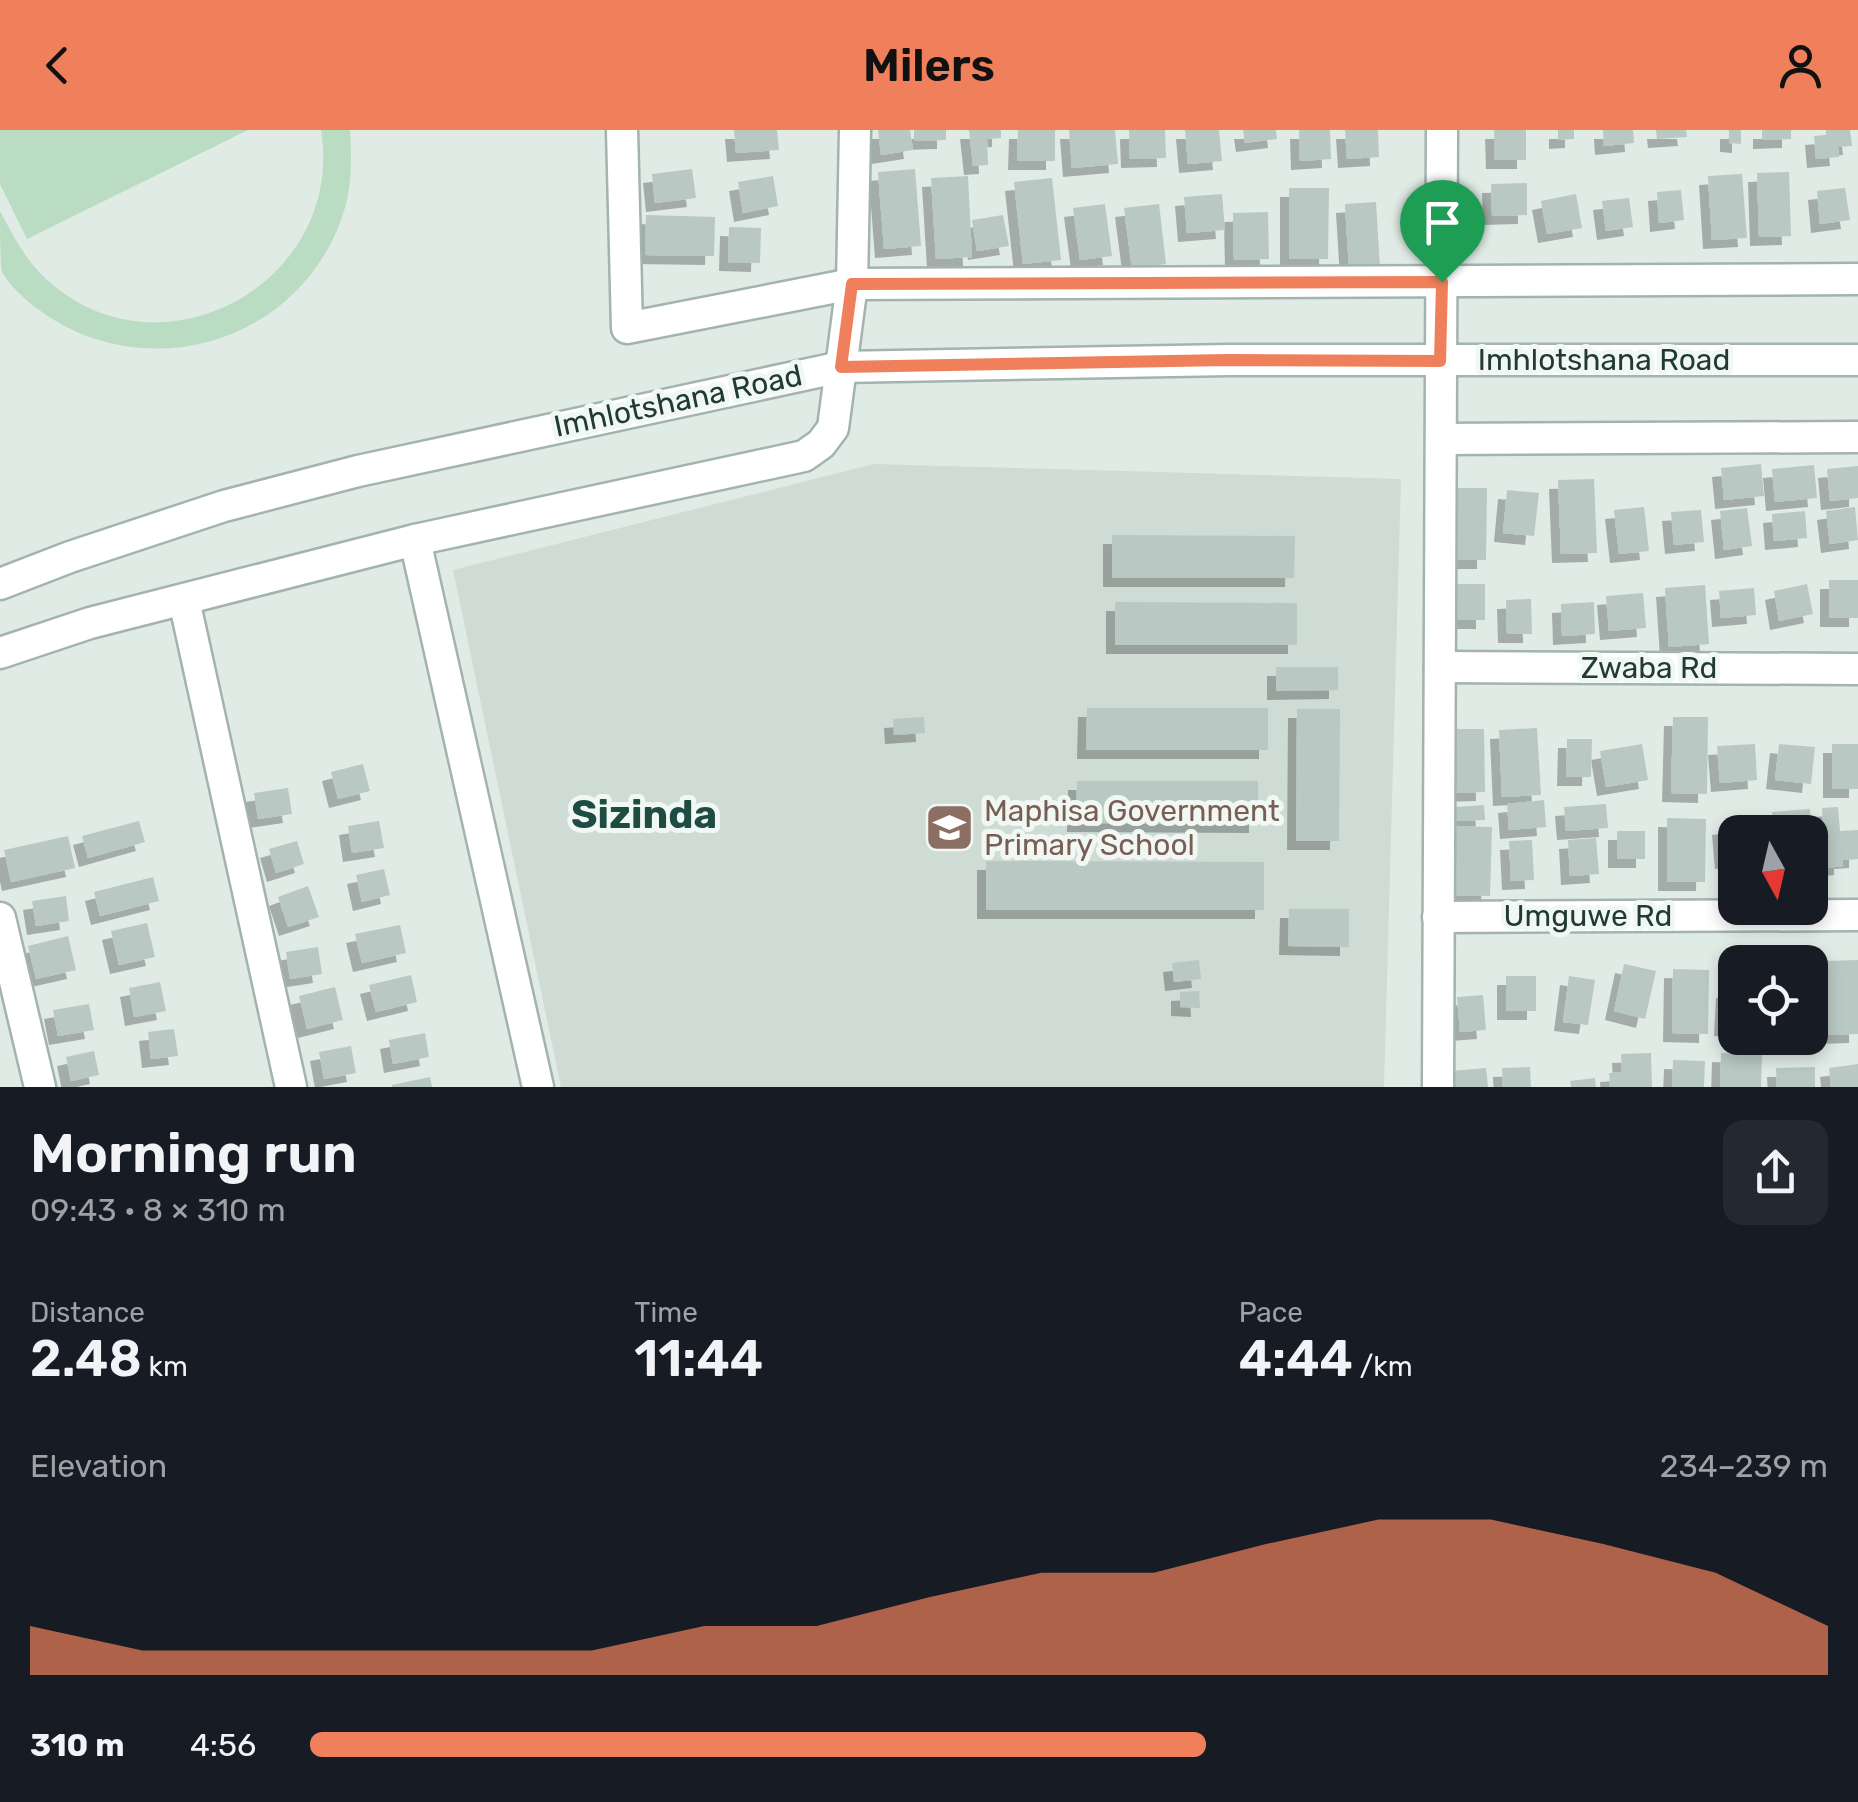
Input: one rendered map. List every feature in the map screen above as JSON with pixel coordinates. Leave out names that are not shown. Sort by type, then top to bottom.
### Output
[{"type":"street","points":[[622,130],[627,328],[852,284],[1858,279]]},
{"type":"street","points":[[0,653],[90,623],[415,540],[804,456],[821,444],[833,428],[852,284],[855,130]]},
{"type":"street","points":[[1438,1087],[1442,130]]},
{"type":"street","name":"Imhlotshana Road","points":[[0,584],[224,506],[358,470],[841,367],[1228,360],[1858,360]]},
{"type":"street","points":[[1441,439],[1858,437]]},
{"type":"street","points":[[415,540],[538,1087]]},
{"type":"street","points":[[184,600],[291,1087]]},
{"type":"street","name":"Zwaba Rd","points":[[1440,667],[1858,670]]},
{"type":"street","name":"Umguwe Rd","points":[[1438,917],[1858,915]]},
{"type":"street","points":[[0,918],[40,1087]]},
{"type":"shaded area","name":"Maphisa Government Primary School","points":[[874,464],[1401,479],[1384,1087],[561,1087],[453,570]]},
{"type":"green space","points":[[0,130],[248,130],[27,239],[0,184]]},
{"type":"green space","points":[[321,130],[350,130],[350,176],[341,220],[323,257],[298,289],[268,314],[234,333],[197,344],[158,349],[119,345],[79,333],[47,315],[26,300],[2,272],[0,211],[42,275],[87,307],[137,321],[187,319],[233,303],[274,274],[304,234],[321,185]]},
{"type":"building","points":[[734,130],[777,130],[779,150],[736,153]]},
{"type":"building","points":[[878,130],[910,130],[913,150],[881,155]]},
{"type":"building","points":[[914,130],[946,130],[946,140],[914,141]]},
{"type":"building","points":[[969,130],[1001,130],[1001,138],[987,139],[988,165],[973,166]]},
{"type":"building","points":[[1018,130],[1055,130],[1055,161],[1017,161]]},
{"type":"building","points":[[1069,130],[1115,130],[1118,164],[1072,168]]},
{"type":"building","points":[[1129,130],[1165,130],[1166,158],[1130,159]]},
{"type":"building","points":[[1185,130],[1219,130],[1222,161],[1188,164]]},
{"type":"building","points":[[1243,130],[1276,130],[1277,139],[1245,143]]},
{"type":"building","points":[[1299,130],[1330,130],[1331,159],[1300,161]]},
{"type":"building","points":[[1345,130],[1378,130],[1379,157],[1347,159]]},
{"type":"building","points":[[1494,130],[1526,130],[1526,160],[1495,160]]},
{"type":"building","points":[[1558,130],[1574,130],[1574,139],[1558,140]]},
{"type":"building","points":[[1603,130],[1633,130],[1634,143],[1604,146]]},
{"type":"building","points":[[1656,130],[1686,130],[1687,137],[1657,139]]},
{"type":"building","points":[[1729,130],[1741,130],[1741,144],[1729,143]]},
{"type":"building","points":[[1762,130],[1791,130],[1791,139],[1762,140]]},
{"type":"building","points":[[1826,130],[1850,130],[1852,146],[1838,147],[1839,157],[1816,159],[1814,136],[1826,135]]},
{"type":"building","points":[[692,169],[696,198],[655,203],[652,174]]},
{"type":"building","points":[[915,169],[921,246],[884,249],[878,172]]},
{"type":"building","points":[[1789,172],[1791,236],[1759,237],[1757,173]]},
{"type":"building","points":[[1742,174],[1747,238],[1712,240],[1708,176]]},
{"type":"building","points":[[773,176],[778,206],[743,213],[738,182]]},
{"type":"building","points":[[968,176],[972,257],[936,259],[931,178]]},
{"type":"building","points":[[1052,178],[1061,260],[1023,264],[1014,182]]},
{"type":"building","points":[[1527,183],[1527,215],[1492,216],[1491,184]]},
{"type":"building","points":[[1289,188],[1329,188],[1328,259],[1289,259]]},
{"type":"building","points":[[1845,188],[1850,220],[1820,224],[1817,191]]},
{"type":"building","points":[[1681,190],[1684,220],[1659,223],[1657,192]]},
{"type":"building","points":[[1222,194],[1225,230],[1187,233],[1184,197]]},
{"type":"building","points":[[1576,194],[1582,228],[1547,234],[1541,201]]},
{"type":"building","points":[[1629,198],[1633,227],[1606,231],[1602,201]]},
{"type":"building","points":[[1376,202],[1380,267],[1349,269],[1345,204]]},
{"type":"building","points":[[1105,204],[1112,256],[1080,260],[1073,208]]},
{"type":"building","points":[[1159,204],[1166,264],[1132,269],[1124,208]]},
{"type":"building","points":[[1268,212],[1269,259],[1234,260],[1233,213]]},
{"type":"building","points":[[646,215],[715,217],[714,256],[645,255]]},
{"type":"building","points":[[1003,215],[1009,246],[977,251],[972,220]]},
{"type":"building","points":[[729,227],[761,228],[760,263],[728,262]]},
{"type":"building","points":[[1761,464],[1764,496],[1724,500],[1721,468]]},
{"type":"building","points":[[1814,465],[1817,498],[1775,502],[1772,469]]},
{"type":"building","points":[[1858,466],[1858,498],[1830,501],[1827,469]]},
{"type":"building","points":[[1594,479],[1597,553],[1561,554],[1558,480]]},
{"type":"building","points":[[1453,488],[1487,488],[1486,560],[1453,560]]},
{"type":"building","points":[[1507,490],[1539,493],[1534,536],[1503,533]]},
{"type":"building","points":[[1644,507],[1649,551],[1619,554],[1614,510]]},
{"type":"building","points":[[1855,507],[1858,540],[1830,544],[1826,511]]},
{"type":"building","points":[[1747,508],[1752,546],[1724,550],[1720,511]]},
{"type":"building","points":[[1701,510],[1704,542],[1674,545],[1671,512]]},
{"type":"building","points":[[1805,511],[1807,538],[1774,541],[1772,514]]},
{"type":"building","points":[[1112,535],[1295,536],[1294,578],[1112,578]]},
{"type":"building","points":[[1829,580],[1858,580],[1858,618],[1829,618]]},
{"type":"building","points":[[1456,584],[1485,584],[1485,620],[1456,620]]},
{"type":"building","points":[[1807,584],[1813,614],[1779,621],[1774,591]]},
{"type":"building","points":[[1705,585],[1709,644],[1669,647],[1665,588]]},
{"type":"building","points":[[1754,588],[1756,615],[1721,618],[1719,591]]},
{"type":"building","points":[[1643,593],[1646,628],[1609,631],[1606,596]]},
{"type":"building","points":[[1531,599],[1532,634],[1507,634],[1506,600]]},
{"type":"building","points":[[1115,602],[1297,603],[1297,645],[1115,645]]},
{"type":"building","points":[[1594,602],[1595,634],[1562,636],[1561,604]]},
{"type":"building","points":[[1276,667],[1338,667],[1338,690],[1276,691]]},
{"type":"building","points":[[1087,708],[1268,708],[1268,750],[1086,750]]},
{"type":"building","points":[[1297,709],[1340,709],[1339,841],[1296,841]]},
{"type":"building","points":[[924,717],[925,733],[894,735],[893,719]]},
{"type":"building","points":[[1673,717],[1708,717],[1707,794],[1671,793]]},
{"type":"building","points":[[1537,728],[1541,795],[1502,797],[1499,730]]},
{"type":"building","points":[[1450,729],[1484,729],[1485,792],[1451,793]]},
{"type":"building","points":[[1567,739],[1592,739],[1591,777],[1566,777]]},
{"type":"building","points":[[1642,744],[1648,780],[1606,787],[1600,751]]},
{"type":"building","points":[[1755,744],[1757,780],[1720,783],[1717,746]]},
{"type":"building","points":[[1779,744],[1815,747],[1811,784],[1775,780]]},
{"type":"building","points":[[1832,744],[1858,744],[1858,789],[1832,789]]},
{"type":"building","points":[[363,764],[370,791],[338,799],[331,772]]},
{"type":"building","points":[[1077,781],[1258,781],[1258,824],[1076,823]]},
{"type":"building","points":[[288,788],[292,814],[258,819],[254,793]]},
{"type":"building","points":[[1544,800],[1546,827],[1509,830],[1507,804]]},
{"type":"building","points":[[1606,804],[1608,828],[1566,831],[1564,807]]},
{"type":"building","points":[[1484,805],[1485,820],[1456,821],[1455,807]]},
{"type":"building","points":[[1838,807],[1840,831],[1858,830],[1858,859],[1843,860],[1843,866],[1828,868],[1828,815],[1822,815],[1822,808]]},
{"type":"building","points":[[1810,809],[1811,815],[1772,815],[1772,812]]},
{"type":"building","points":[[1667,818],[1706,819],[1705,882],[1667,882]]},
{"type":"building","points":[[139,821],[145,842],[88,858],[82,836]]},
{"type":"building","points":[[379,821],[384,848],[352,853],[348,826]]},
{"type":"building","points":[[1453,826],[1492,827],[1490,896],[1451,895]]},
{"type":"building","points":[[1617,831],[1645,831],[1645,859],[1617,859]]},
{"type":"building","points":[[68,836],[75,868],[11,882],[4,850]]},
{"type":"building","points":[[1596,838],[1599,874],[1570,876],[1568,840]]},
{"type":"building","points":[[1532,840],[1534,880],[1511,881],[1509,841]]},
{"type":"building","points":[[297,841],[304,864],[276,873],[269,849]]},
{"type":"building","points":[[986,861],[1264,862],[1264,910],[986,910]]},
{"type":"building","points":[[384,869],[390,895],[362,902],[356,875]]},
{"type":"building","points":[[153,877],[159,901],[100,916],[94,892]]},
{"type":"building","points":[[308,886],[319,917],[288,927],[278,897]]},
{"type":"building","points":[[66,896],[69,921],[36,926],[32,901]]},
{"type":"building","points":[[1289,909],[1349,909],[1349,947],[1288,946]]},
{"type":"building","points":[[147,923],[155,957],[119,965],[111,931]]},
{"type":"building","points":[[400,925],[406,953],[362,963],[355,934]]},
{"type":"building","points":[[68,936],[76,970],[36,979],[28,946]]},
{"type":"building","points":[[318,947],[322,974],[290,979],[286,952]]},
{"type":"building","points":[[1199,960],[1201,979],[1174,982],[1172,963]]},
{"type":"building","points":[[1858,960],[1858,1034],[1828,1035],[1828,961]]},
{"type":"building","points":[[1624,964],[1656,971],[1645,1019],[1614,1011]]},
{"type":"building","points":[[1673,969],[1709,970],[1708,1034],[1672,1033]]},
{"type":"building","points":[[411,975],[417,1002],[376,1012],[369,985]]},
{"type":"building","points":[[1506,976],[1536,976],[1536,1011],[1506,1011]]},
{"type":"building","points":[[1569,976],[1595,980],[1588,1025],[1563,1022]]},
{"type":"building","points":[[160,982],[166,1011],[134,1017],[129,988]]},
{"type":"building","points":[[335,987],[343,1020],[307,1029],[299,996]]},
{"type":"building","points":[[1199,991],[1200,1008],[1180,1007],[1180,992]]},
{"type":"building","points":[[1483,995],[1486,1030],[1460,1032],[1457,997]]},
{"type":"building","points":[[89,1004],[94,1030],[58,1036],[53,1010]]},
{"type":"building","points":[[174,1029],[178,1056],[151,1059],[148,1032]]},
{"type":"building","points":[[425,1033],[429,1057],[393,1064],[389,1040]]},
{"type":"building","points":[[351,1046],[356,1073],[324,1079],[319,1052]]},
{"type":"building","points":[[94,1051],[99,1075],[71,1081],[66,1057]]},
{"type":"building","points":[[1651,1053],[1652,1087],[1610,1087],[1609,1073],[1622,1072],[1621,1054]]},
{"type":"building","points":[[1721,1055],[1762,1055],[1761,1087],[1720,1087]]},
{"type":"building","points":[[1673,1060],[1705,1061],[1704,1087],[1672,1087]]},
{"type":"building","points":[[1858,1064],[1858,1087],[1831,1087],[1829,1068]]},
{"type":"building","points":[[1530,1067],[1531,1087],[1503,1087],[1502,1068]]},
{"type":"building","points":[[1815,1067],[1815,1087],[1777,1087],[1776,1068]]},
{"type":"building","points":[[1486,1068],[1488,1087],[1452,1087],[1451,1071]]},
{"type":"building","points":[[430,1077],[432,1087],[392,1087],[392,1085]]},
{"type":"building","points":[[1595,1078],[1596,1087],[1571,1087],[1570,1081]]},
{"type":"place","name":"Maphisa Government Primary School","points":[[949,828]]},
{"type":"district","name":"Sizinda","points":[[644,814]]},
{"type":"route","points":[[1442,282],[1440,361],[1228,360],[841,367],[852,284],[1442,282]]}]
